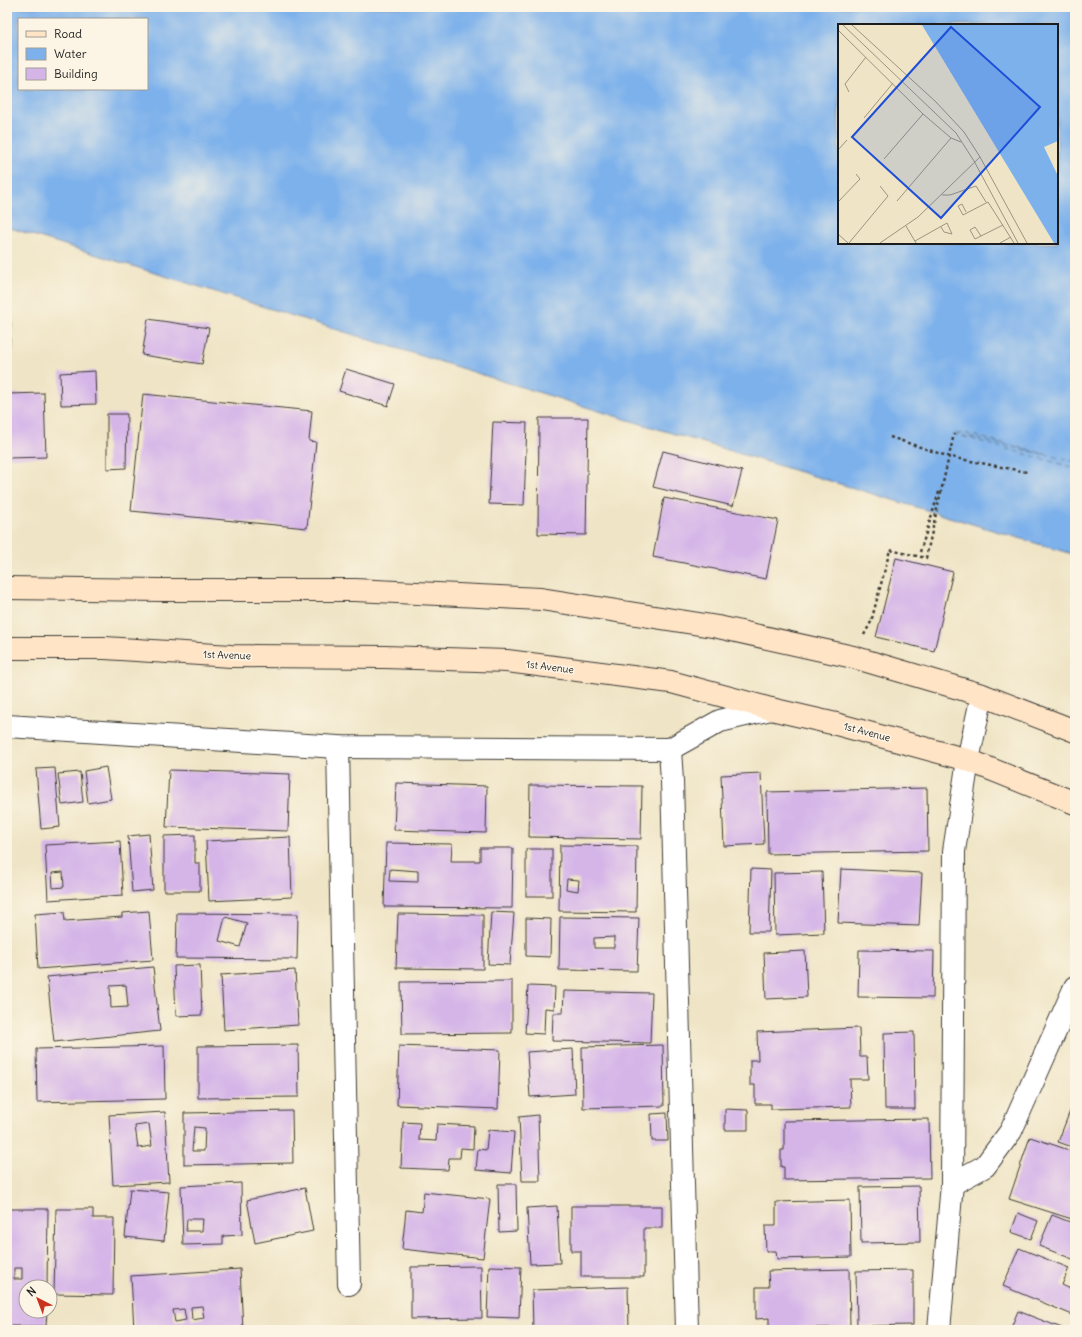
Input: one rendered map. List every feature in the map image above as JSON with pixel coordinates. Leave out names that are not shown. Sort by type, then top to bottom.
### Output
[{"type":"main road","points":[[7,588],[355,590],[541,599],[718,628],[853,657],[982,695],[1075,730]]},
{"type":"main road","name":"1st Avenue","points":[[7,648],[105,648],[231,656],[385,657],[507,661],[672,682],[968,760],[1075,803]]},
{"type":"street","points":[[939,1330],[952,1184],[954,851],[968,760],[982,695]]},
{"type":"street","points":[[7,726],[338,747],[670,749],[720,721],[770,709]]},
{"type":"street","points":[[338,747],[349,1284]]},
{"type":"street","points":[[670,749],[687,1330]]},
{"type":"street","points":[[952,1184],[985,1166],[1011,1130],[1075,987]]},
{"type":"path","points":[[853,657],[871,622],[890,550],[926,558],[954,434]]},
{"type":"path","points":[[890,437],[950,457],[1027,472]]},
{"type":"path","points":[[920,552],[950,457]]},
{"type":"water","points":[[7,7],[1075,7],[1075,555],[615,416],[7,227]]},
{"type":"building","points":[[148,319],[209,328],[202,364],[142,355]]},
{"type":"building","points":[[7,322],[11,322],[8,377],[7,377]]},
{"type":"building","points":[[346,369],[395,384],[388,406],[339,391]]},
{"type":"building","points":[[95,371],[96,404],[61,405],[60,373]]},
{"type":"building","points":[[44,393],[46,457],[7,458],[7,394]]},
{"type":"building","points":[[143,394],[312,411],[309,441],[316,442],[307,528],[131,511]]},
{"type":"building","points":[[107,414],[127,414],[126,468],[107,469]]},
{"type":"building","points":[[539,418],[588,418],[586,535],[538,534]]},
{"type":"building","points":[[493,422],[527,423],[524,505],[489,504]]},
{"type":"building","points":[[663,451],[742,471],[733,506],[653,487]]},
{"type":"building","points":[[664,498],[778,520],[766,579],[653,557]]},
{"type":"building","points":[[896,558],[953,572],[934,651],[876,637]]},
{"type":"building","points":[[106,767],[111,799],[88,803],[84,771]]},
{"type":"building","points":[[55,768],[60,827],[41,829],[36,769]]},
{"type":"building","points":[[169,770],[290,774],[288,831],[166,827]]},
{"type":"building","points":[[80,772],[83,802],[62,805],[58,774]]},
{"type":"building","points":[[761,773],[764,844],[724,846],[721,775]]},
{"type":"building","points":[[396,783],[487,786],[486,833],[394,830]]},
{"type":"building","points":[[530,785],[642,786],[641,839],[529,837]]},
{"type":"building","points":[[927,788],[928,851],[768,854],[767,792]]},
{"type":"building","points":[[149,834],[153,890],[132,892],[128,836]]},
{"type":"building","points":[[195,835],[195,863],[200,863],[200,891],[164,891],[164,836]]},
{"type":"building","points":[[290,837],[292,897],[209,901],[206,841]]},
{"type":"building","points":[[120,841],[123,895],[48,900],[45,845]],"holes":[[[63,872],[64,887],[53,888],[52,873]]]},
{"type":"building","points":[[386,843],[452,844],[451,861],[480,861],[480,848],[513,848],[512,908],[384,907]],"holes":[[[390,869],[418,871],[418,882],[389,881]]]},
{"type":"building","points":[[560,845],[637,846],[636,912],[559,911]],"holes":[[[567,879],[579,880],[578,891],[566,889]]]},
{"type":"building","points":[[526,849],[552,849],[552,896],[526,896]]},
{"type":"building","points":[[751,869],[771,870],[769,932],[749,932]]},
{"type":"building","points":[[841,869],[922,873],[919,926],[838,923]]},
{"type":"building","points":[[822,872],[824,933],[775,935],[774,873]]},
{"type":"building","points":[[149,911],[153,960],[38,969],[35,914],[64,912],[65,921],[122,917],[122,913]]},
{"type":"building","points":[[491,912],[514,913],[510,965],[488,964]]},
{"type":"building","points":[[177,913],[298,914],[297,959],[176,958]],"holes":[[[225,917],[247,923],[240,947],[219,941]]]},
{"type":"building","points":[[398,914],[483,915],[483,969],[396,968]]},
{"type":"building","points":[[560,917],[639,918],[637,971],[559,970]],"holes":[[[614,937],[614,948],[594,948],[594,938]]]},
{"type":"building","points":[[526,918],[551,919],[550,957],[526,956]]},
{"type":"building","points":[[859,950],[934,951],[933,998],[858,997]]},
{"type":"building","points":[[805,951],[807,997],[766,999],[764,953]]},
{"type":"building","points":[[200,965],[202,1015],[176,1016],[174,966]]},
{"type":"building","points":[[153,967],[160,1031],[54,1042],[47,977]],"holes":[[[126,985],[128,1007],[111,1008],[110,986]]]},
{"type":"building","points":[[295,970],[298,1025],[224,1030],[221,975]]},
{"type":"building","points":[[512,981],[512,1033],[402,1034],[401,982]]},
{"type":"building","points":[[528,986],[555,987],[554,1009],[545,1008],[544,1034],[525,1033]]},
{"type":"building","points":[[564,991],[652,993],[650,1043],[552,1041],[553,1013],[563,1013]]},
{"type":"building","points":[[859,1028],[860,1057],[867,1057],[868,1079],[850,1079],[851,1107],[771,1109],[771,1104],[755,1104],[755,1085],[750,1085],[750,1060],[758,1060],[757,1032]]},
{"type":"building","points":[[914,1032],[915,1109],[885,1109],[884,1033]]},
{"type":"building","points":[[298,1045],[299,1097],[198,1098],[198,1046]]},
{"type":"building","points":[[663,1045],[664,1106],[583,1108],[582,1047]]},
{"type":"building","points":[[164,1046],[165,1099],[37,1102],[36,1049]]},
{"type":"building","points":[[399,1046],[500,1050],[498,1109],[397,1105]]},
{"type":"building","points":[[573,1049],[575,1094],[530,1097],[527,1052]]},
{"type":"building","points":[[1075,1098],[1075,1148],[1058,1142]]},
{"type":"building","points":[[725,1109],[748,1110],[748,1130],[725,1130]]},
{"type":"building","points":[[292,1111],[293,1163],[184,1165],[184,1113]],"holes":[[[194,1127],[205,1128],[204,1151],[192,1151]]]},
{"type":"building","points":[[165,1112],[169,1182],[113,1185],[109,1115]],"holes":[[[149,1124],[152,1146],[138,1148],[135,1126]]]},
{"type":"building","points":[[667,1113],[668,1141],[652,1141],[651,1114]]},
{"type":"building","points":[[538,1115],[540,1181],[522,1181],[519,1117]]},
{"type":"building","points":[[929,1119],[930,1178],[784,1180],[784,1167],[781,1167],[781,1150],[784,1150],[784,1121]]},
{"type":"building","points":[[403,1122],[420,1123],[419,1140],[436,1141],[437,1124],[474,1126],[473,1149],[461,1148],[460,1158],[449,1158],[448,1170],[401,1168]]},
{"type":"building","points":[[488,1130],[514,1132],[511,1173],[476,1170],[478,1149],[486,1150]]},
{"type":"building","points":[[1030,1137],[1075,1152],[1075,1220],[1009,1199]]},
{"type":"building","points":[[241,1183],[242,1235],[223,1236],[223,1244],[183,1245],[181,1186]],"holes":[[[187,1219],[203,1219],[202,1231],[186,1231]]]},
{"type":"building","points":[[498,1184],[516,1184],[517,1231],[499,1232]]},
{"type":"building","points":[[919,1186],[920,1242],[861,1243],[860,1187]]},
{"type":"building","points":[[305,1188],[313,1231],[255,1243],[247,1200]]},
{"type":"building","points":[[130,1189],[169,1192],[164,1241],[125,1237]]},
{"type":"building","points":[[424,1192],[490,1199],[483,1258],[402,1249],[406,1210],[422,1212]]},
{"type":"building","points":[[850,1200],[851,1257],[777,1259],[776,1251],[766,1251],[765,1226],[776,1226],[776,1202]]},
{"type":"building","points":[[557,1206],[560,1263],[530,1264],[527,1208]]},
{"type":"building","points":[[571,1206],[662,1206],[662,1228],[644,1228],[644,1277],[581,1277],[581,1251],[571,1251]]},
{"type":"building","points":[[7,1209],[48,1209],[47,1279],[22,1279],[22,1268],[14,1268],[14,1279],[18,1279],[18,1319],[46,1319],[46,1326],[7,1326]]},
{"type":"building","points":[[56,1209],[93,1209],[93,1218],[114,1218],[113,1295],[58,1294],[58,1279],[54,1279]]},
{"type":"building","points":[[1018,1213],[1038,1221],[1031,1239],[1011,1232]]},
{"type":"building","points":[[1052,1215],[1075,1224],[1075,1260],[1039,1246]]},
{"type":"building","points":[[1019,1248],[1069,1268],[1062,1285],[1075,1291],[1075,1316],[1003,1286]]},
{"type":"building","points":[[481,1266],[482,1318],[411,1319],[411,1267]]},
{"type":"building","points":[[489,1266],[521,1267],[519,1318],[487,1317]]},
{"type":"building","points":[[240,1269],[243,1330],[134,1330],[131,1276]],"holes":[[[202,1306],[204,1318],[192,1320],[191,1307]],[[184,1309],[186,1320],[175,1322],[173,1310]]]},
{"type":"building","points":[[849,1269],[850,1327],[769,1329],[769,1318],[756,1319],[756,1287],[769,1287],[768,1271]]},
{"type":"building","points":[[913,1270],[913,1325],[857,1326],[856,1271]]},
{"type":"building","points":[[628,1287],[629,1330],[533,1330],[532,1290]]},
{"type":"building","points":[[1018,1311],[1067,1330],[1010,1330]]},
{"type":"ferry route","points":[[957,434],[964,433],[1075,462]]},
{"type":"ferry route","points":[[954,434],[1075,468]]},
{"type":"ferry route","points":[[969,437],[1047,455]]}]
